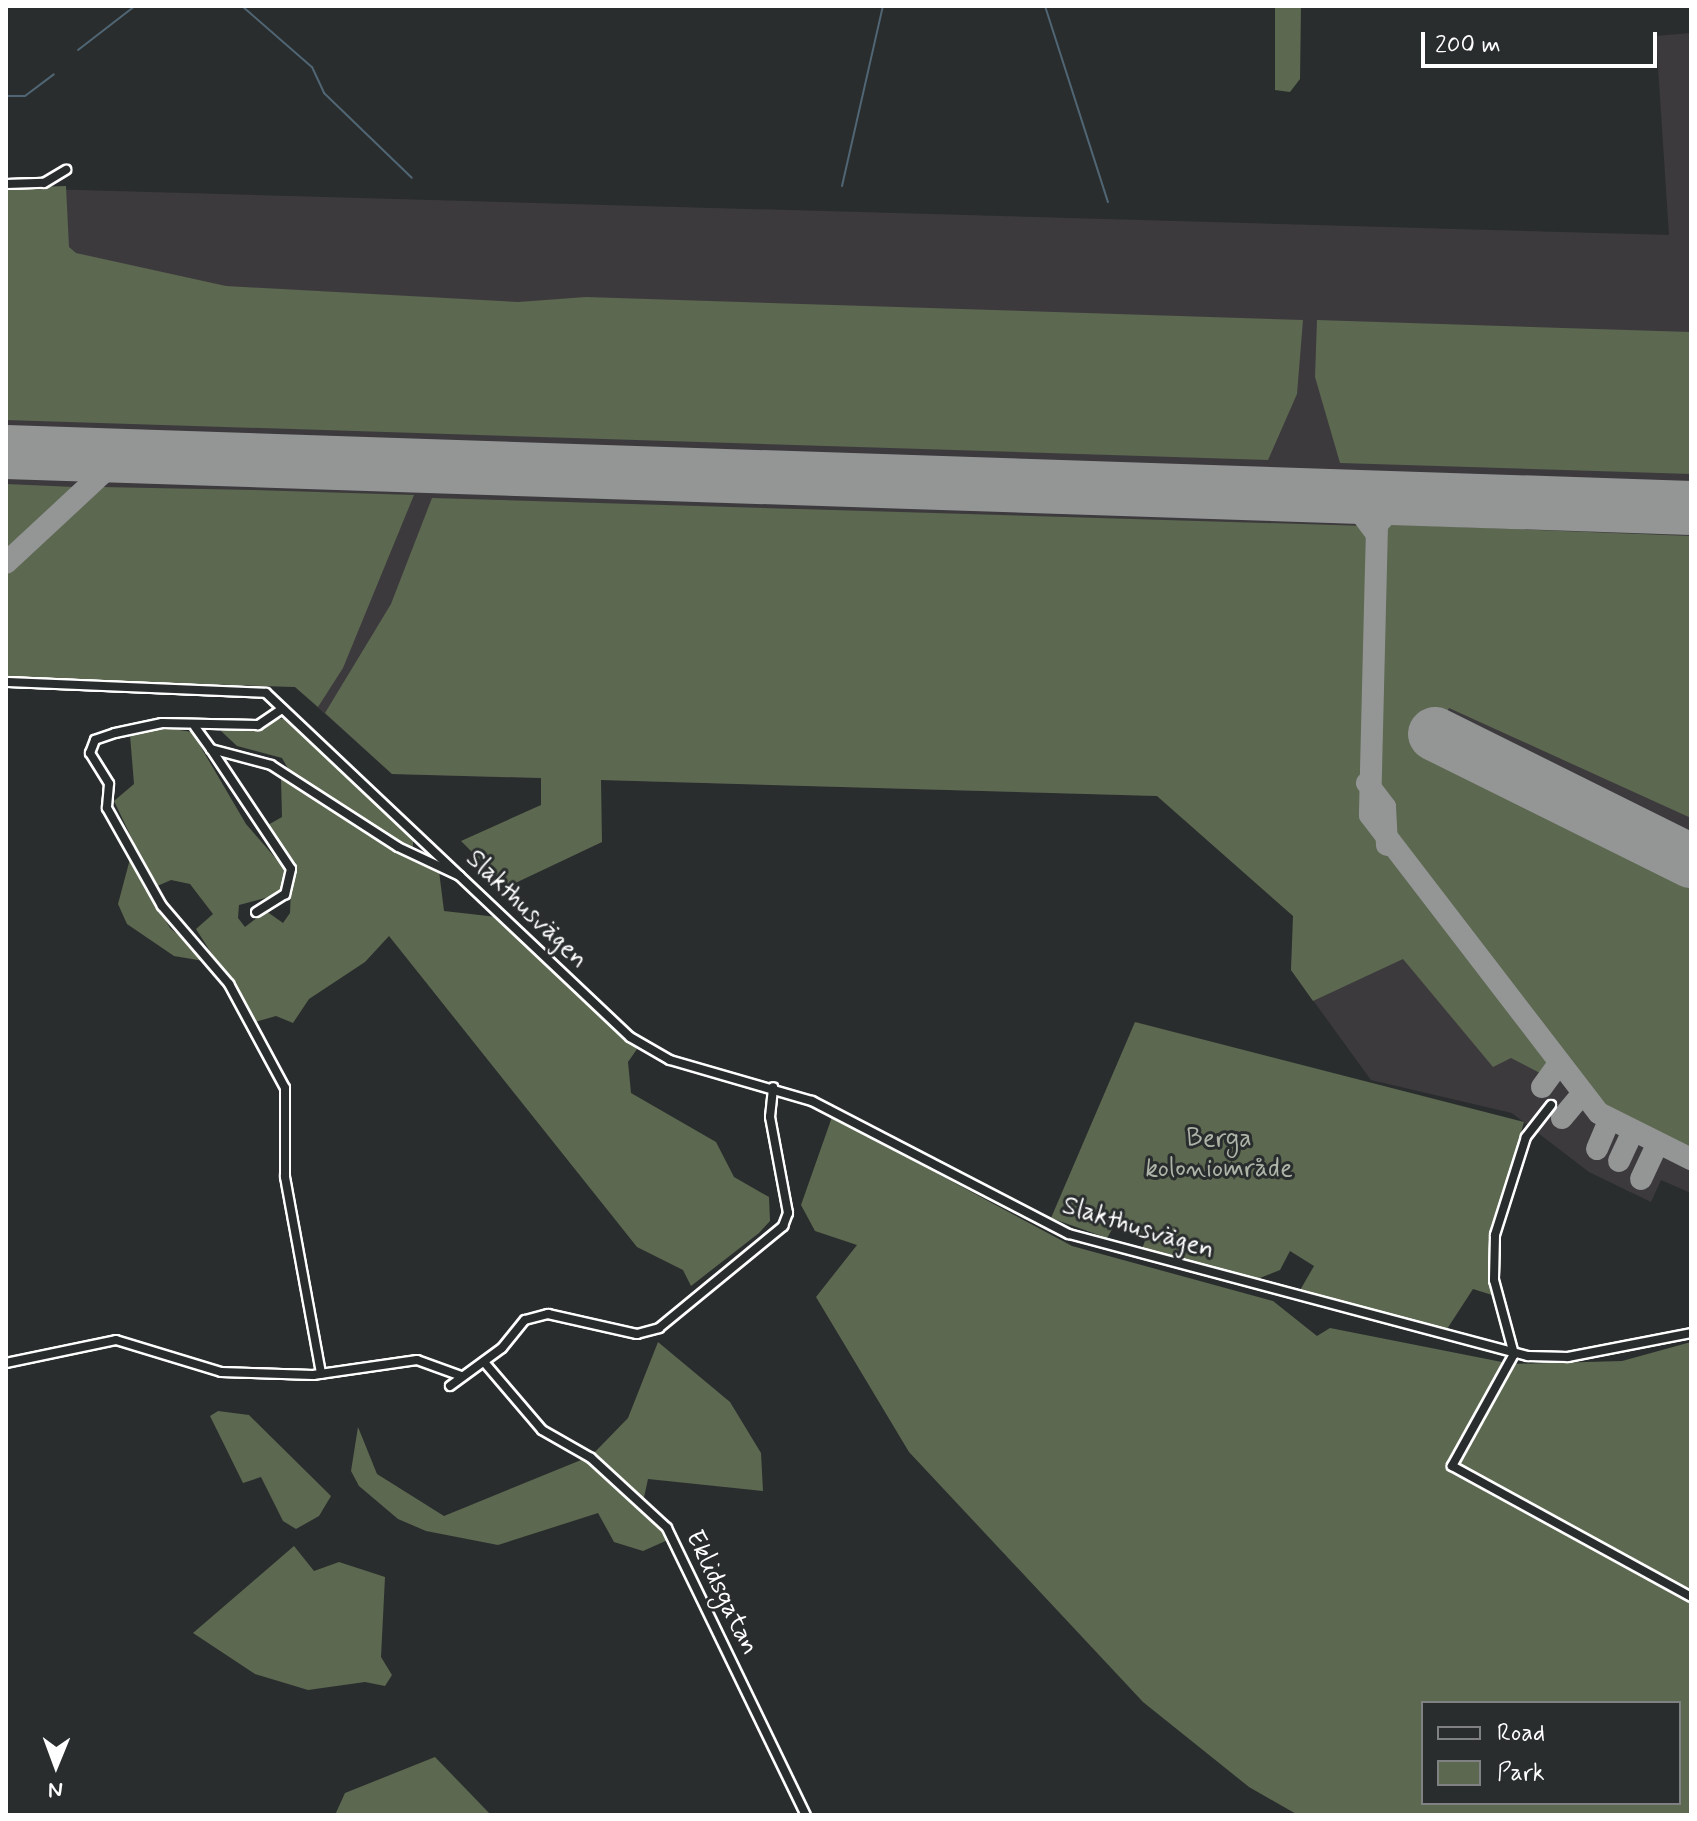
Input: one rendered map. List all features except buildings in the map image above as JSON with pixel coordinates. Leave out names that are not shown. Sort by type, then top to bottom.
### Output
[{"type":"street","points":[[6,184],[44,183],[66,170]]},
{"type":"street","name":"Slakthusvägen","points":[[6,682],[251,689],[282,709],[464,876],[630,1037],[670,1060],[773,1087],[899,1143],[1069,1234],[1514,1354],[1568,1357],[1691,1333]]},
{"type":"street","points":[[282,709],[258,725],[195,727],[162,723],[115,733],[95,740],[90,753],[109,784],[107,808],[162,906],[229,984],[285,1088],[285,1177],[321,1374]]},
{"type":"street","points":[[195,727],[291,869],[285,894],[256,912]]},
{"type":"street","points":[[211,749],[271,765],[398,847],[464,876]]},
{"type":"street","points":[[450,1386],[484,1362],[525,1320],[548,1314],[637,1334],[659,1328],[783,1226],[788,1213],[773,1142],[773,1087]]},
{"type":"street","points":[[1551,1105],[1526,1137],[1495,1235],[1494,1280],[1514,1354],[1452,1466],[1691,1597]]},
{"type":"street","points":[[6,1363],[116,1340],[213,1371],[321,1374],[417,1360],[461,1376]]},
{"type":"street","name":"Eklidsgatan","points":[[484,1362],[542,1430],[591,1458],[667,1528],[806,1815]]},
{"type":"shaded area","points":[[1691,33],[1691,1193],[1661,1180],[1651,1202],[1589,1172],[1512,1113],[1371,1080],[1291,970],[1294,916],[1157,796],[392,774],[295,687],[6,677],[6,188],[1669,235],[1656,36]]},
{"type":"green space","points":[[1275,6],[1301,6],[1300,79],[1290,92],[1275,90]]},
{"type":"green space","points":[[66,186],[69,247],[76,253],[226,286],[518,302],[586,297],[1303,320],[1297,394],[1268,460],[6,420],[6,188]]},
{"type":"green space","points":[[1317,320],[1691,332],[1691,474],[1340,463],[1315,377]]},
{"type":"green space","points":[[6,484],[74,487],[6,549]]},
{"type":"green space","points":[[101,487],[414,495],[343,668],[318,707],[295,687],[6,678],[6,574]]},
{"type":"green space","points":[[432,498],[1366,526],[1362,817],[1550,1061],[1540,1073],[1511,1058],[1493,1067],[1403,959],[1313,1001],[1291,970],[1293,916],[1157,796],[601,780],[602,842],[507,887],[461,841],[541,805],[541,778],[392,774],[325,713],[391,604]]},
{"type":"green space","points":[[1381,524],[1691,536],[1691,818],[1449,708],[1426,752],[1691,884],[1691,1151],[1600,1105],[1394,836],[1393,810],[1374,776]]},
{"type":"green space","points":[[285,718],[413,836],[413,860],[439,871],[444,911],[497,917],[637,1049],[628,1062],[631,1093],[716,1142],[734,1177],[769,1197],[770,1221],[759,1233],[691,1286],[683,1270],[637,1247],[389,936],[365,962],[309,999],[293,1023],[276,1016],[255,1022],[196,929],[213,914],[190,884],[171,880],[155,887],[114,801],[134,784],[130,735],[167,728],[192,732],[246,824],[285,869],[280,894],[239,905],[238,918],[245,927],[266,911],[283,923],[290,913],[292,860],[266,826],[282,817],[281,780],[290,772],[282,758],[237,746],[221,731]]},
{"type":"green space","points":[[130,859],[170,928],[210,962],[174,956],[127,924],[118,904]]},
{"type":"green space","name":"Berga koloniområde","points":[[1135,1022],[1524,1122],[1493,1229],[1492,1295],[1473,1289],[1447,1329],[1299,1292],[1314,1266],[1290,1251],[1280,1270],[1252,1281],[1142,1249],[1146,1238],[1114,1226],[1107,1238],[1051,1218]]},
{"type":"green space","points":[[832,1117],[1072,1246],[1273,1301],[1317,1336],[1330,1328],[1512,1364],[1622,1361],[1691,1342],[1691,1815],[1298,1815],[1249,1787],[1143,1702],[909,1452],[816,1297],[857,1245],[815,1231],[801,1205]]},
{"type":"green space","points":[[658,1342],[730,1402],[761,1453],[763,1491],[648,1479],[643,1502],[622,1490],[594,1453],[628,1418]]},
{"type":"green space","points":[[218,1411],[249,1415],[331,1496],[319,1516],[296,1529],[283,1521],[261,1477],[243,1483],[210,1416]]},
{"type":"green space","points":[[358,1427],[377,1474],[444,1516],[586,1458],[670,1539],[643,1551],[614,1542],[598,1513],[498,1545],[426,1531],[398,1519],[359,1486],[351,1471]]},
{"type":"green space","points":[[294,1546],[314,1571],[339,1562],[385,1577],[381,1657],[392,1675],[385,1686],[365,1682],[308,1690],[255,1674],[193,1633]]},
{"type":"green space","points":[[435,1757],[491,1815],[335,1815],[345,1793]]},
{"type":"waterway","points":[[78,50],[135,6]]},
{"type":"waterway","points":[[242,6],[312,67],[324,93],[412,178]]},
{"type":"waterway","points":[[842,186],[883,6]]},
{"type":"waterway","points":[[1045,6],[1108,202]]},
{"type":"waterway","points":[[6,96],[25,96],[54,74]]},
{"type":"taxiway","points":[[6,563],[107,469],[140,457]]},
{"type":"taxiway","points":[[1297,495],[1354,504],[1376,533]]},
{"type":"taxiway","points":[[1448,500],[1396,503],[1377,525],[1370,815],[1599,1113],[1691,1159]]},
{"type":"taxiway","points":[[1367,783],[1385,807],[1387,845]]},
{"type":"taxiway","points":[[1542,1087],[1559,1064]]},
{"type":"taxiway","points":[[1562,1118],[1582,1094]]},
{"type":"taxiway","points":[[1597,1149],[1609,1121]]},
{"type":"taxiway","points":[[1619,1161],[1632,1133]]},
{"type":"taxiway","points":[[1641,1179],[1657,1144]]},
{"type":"runway","points":[[6,452],[1691,508]]},
{"type":"runway","points":[[1435,734],[1691,861]]}]
